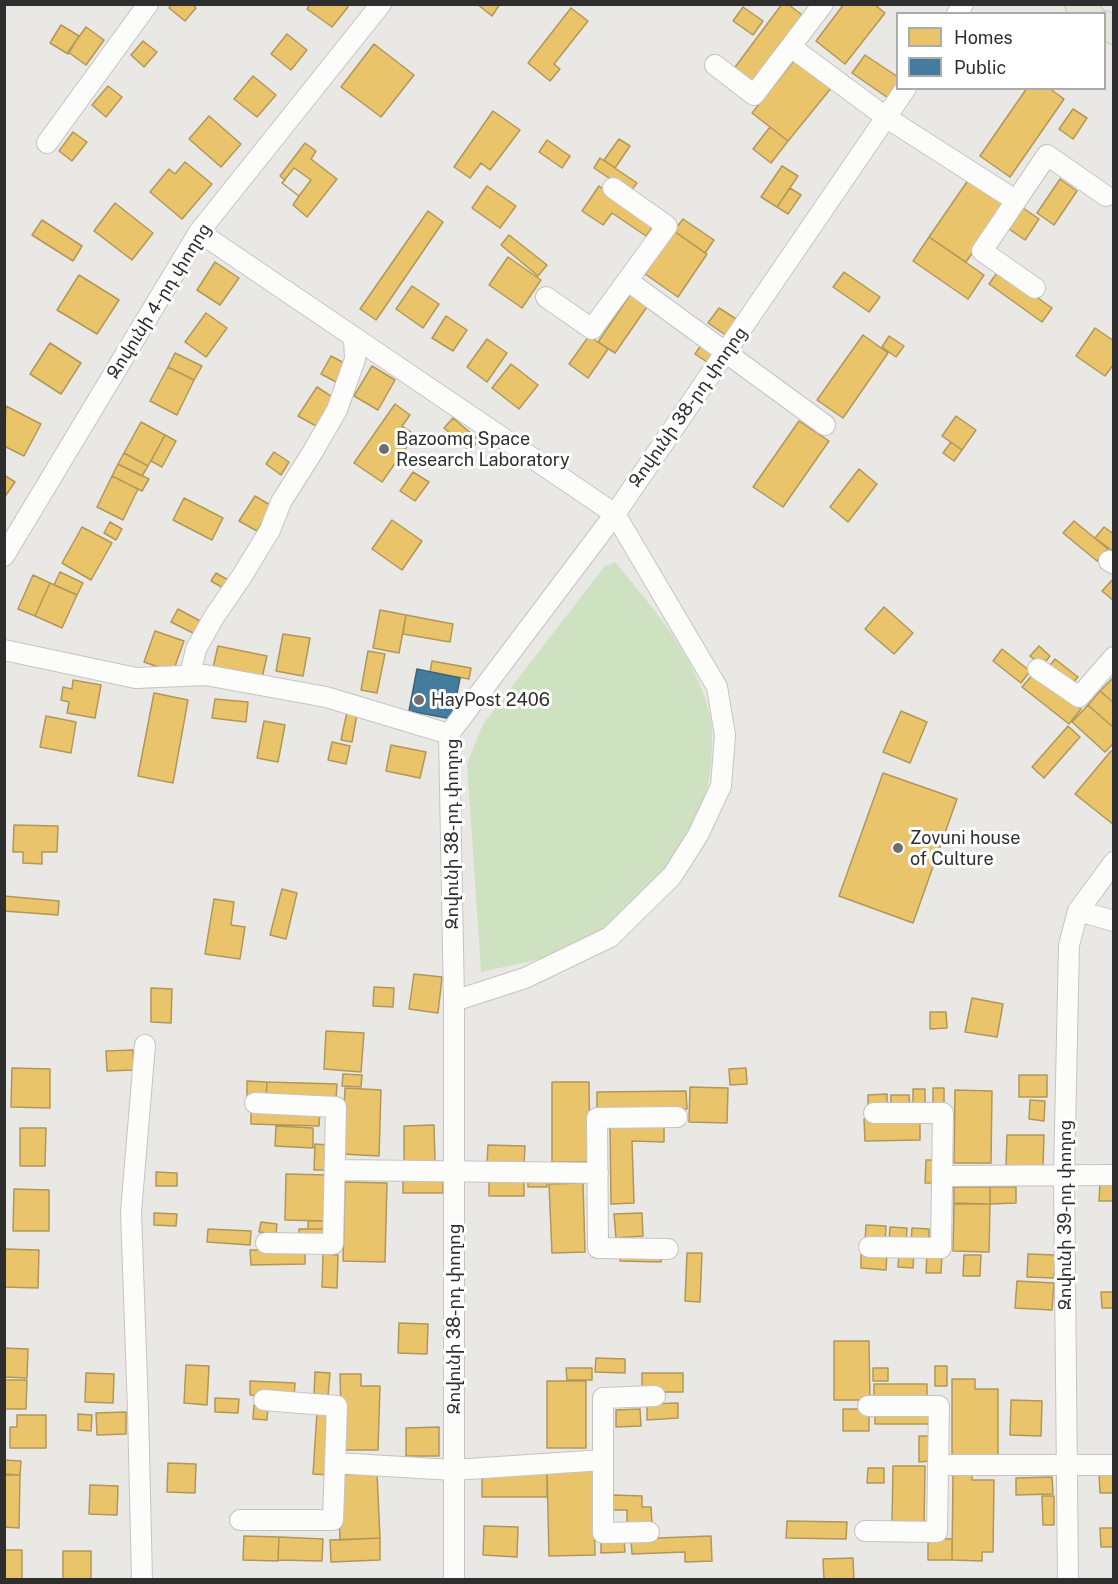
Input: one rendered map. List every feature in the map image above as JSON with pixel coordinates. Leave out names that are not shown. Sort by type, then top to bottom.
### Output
[{"type":"street","points":[[47,143],[148,4]]},
{"type":"street","name":"Զովունի 4-րդ փողոց","points":[[4,556],[199,232],[381,4]]},
{"type":"street","points":[[716,65],[754,95],[823,4]]},
{"type":"street","points":[[791,46],[887,118],[1015,200]]},
{"type":"street","name":"Զովունի 38-րդ փողոց","points":[[454,1580],[454,1001],[448,734],[615,514],[905,90]]},
{"type":"street","points":[[1035,288],[982,251],[1047,155],[1106,196]]},
{"type":"street","points":[[546,297],[592,328],[667,226],[613,188]]},
{"type":"street","points":[[199,232],[615,514],[717,687],[725,735],[721,786],[698,835],[672,876],[610,937],[525,978],[454,1001]]},
{"type":"street","points":[[628,281],[825,425]]},
{"type":"street","points":[[190,675],[196,649],[270,530],[281,502],[337,410],[355,359],[354,338]]},
{"type":"street","points":[[4,650],[136,678],[205,675],[326,697],[448,734]]},
{"type":"street","points":[[1038,669],[1079,697],[1113,657]]},
{"type":"street","name":"Զովունի 39-րդ փողոց","points":[[1068,1580],[1064,1174],[1069,945],[1078,911],[1113,862]]},
{"type":"street","points":[[1078,911],[1113,921]]},
{"type":"street","points":[[141,1580],[131,1212],[145,1045]]},
{"type":"street","points":[[255,1103],[336,1107],[333,1245],[266,1243]]},
{"type":"street","points":[[869,1247],[941,1248],[943,1113],[874,1113]]},
{"type":"street","points":[[668,1249],[598,1248],[597,1118],[677,1117]]},
{"type":"street","points":[[335,1170],[598,1173]]},
{"type":"street","points":[[942,1176],[1113,1175]]},
{"type":"street","points":[[648,1532],[603,1533],[603,1398],[655,1396]]},
{"type":"street","points":[[240,1520],[333,1520],[337,1406],[264,1400]]},
{"type":"street","points":[[865,1531],[938,1532],[939,1406],[868,1406]]},
{"type":"street","points":[[335,1463],[453,1470],[603,1460]]},
{"type":"street","points":[[939,1465],[1113,1465]]},
{"type":"green space","points":[[615,562],[673,635],[696,675],[705,697],[711,720],[712,736],[711,766],[706,792],[698,813],[674,855],[626,911],[577,946],[536,960],[481,972],[467,764],[483,724],[604,567]]},
{"type":"building: Homes","points":[[172,4],[192,4],[196,8],[185,21],[169,8]]},
{"type":"building: Homes","points":[[310,4],[345,4],[348,7],[332,27],[307,9]]},
{"type":"building: Homes","points":[[477,4],[500,4],[492,16]]},
{"type":"building: Homes","points":[[782,4],[788,4],[802,15],[751,83],[733,70]]},
{"type":"building: Homes","points":[[844,4],[874,4],[885,13],[845,64],[816,41]]},
{"type":"building: Homes","points":[[743,7],[763,21],[753,35],[733,21]]},
{"type":"building: Homes","points":[[571,8],[588,21],[554,64],[560,69],[550,81],[528,63]]},
{"type":"building: Homes","points":[[61,25],[79,36],[68,54],[50,43]]},
{"type":"building: Homes","points":[[86,27],[104,40],[86,65],[68,52]]},
{"type":"building: Homes","points":[[287,34],[307,50],[291,70],[271,54]]},
{"type":"building: Homes","points":[[143,41],[157,52],[144,67],[131,55]]},
{"type":"building: Homes","points":[[374,44],[414,75],[381,117],[341,87]]},
{"type":"building: Homes","points":[[865,55],[896,76],[897,90],[891,100],[852,73]]},
{"type":"building: Homes","points":[[796,58],[832,87],[788,141],[752,113]]},
{"type":"building: Homes","points":[[253,76],[276,95],[257,117],[234,99]]},
{"type":"building: Homes","points":[[108,86],[122,97],[106,117],[92,105]]},
{"type":"building: Homes","points":[[1026,90],[1052,90],[1064,99],[1010,177],[980,156]]},
{"type":"building: Homes","points":[[1073,109],[1087,118],[1073,139],[1059,129]]},
{"type":"building: Homes","points":[[493,111],[520,130],[490,170],[481,163],[470,178],[454,167]]},
{"type":"building: Homes","points":[[209,116],[241,144],[221,167],[189,139]]},
{"type":"building: Homes","points":[[770,127],[788,141],[771,163],[753,149]]},
{"type":"building: Homes","points":[[73,132],[87,142],[72,161],[59,151]]},
{"type":"building: Homes","points":[[619,139],[630,146],[615,168],[604,160]]},
{"type":"building: Homes","points":[[547,140],[570,156],[562,168],[539,152]]},
{"type":"building: Homes","points":[[305,143],[316,151],[311,159],[337,179],[307,217],[293,205],[299,196],[282,183],[285,180],[280,176]]},
{"type":"building: Homes","points":[[600,158],[637,183],[630,192],[594,168]]},
{"type":"building: Homes","points":[[185,162],[212,184],[182,219],[150,192],[169,169],[175,174]]},
{"type":"building: Homes","points":[[782,166],[798,176],[777,207],[761,197]]},
{"type":"building: Homes","points":[[294,168],[311,180],[299,196],[282,183]]},
{"type":"building: Homes","points":[[971,176],[1008,201],[966,262],[929,237]]},
{"type":"building: Homes","points":[[1060,179],[1077,191],[1054,225],[1037,213]]},
{"type":"building: Homes","points":[[487,186],[516,206],[500,228],[472,208]]},
{"type":"building: Homes","points":[[599,186],[655,224],[646,236],[612,213],[603,225],[582,211]]},
{"type":"building: Homes","points":[[790,188],[801,195],[788,214],[777,207]]},
{"type":"building: Homes","points":[[115,203],[153,233],[132,260],[94,231]]},
{"type":"building: Homes","points":[[1023,208],[1039,219],[1025,240],[1009,229]]},
{"type":"building: Homes","points":[[428,211],[443,222],[376,320],[360,309]]},
{"type":"building: Homes","points":[[683,219],[714,240],[705,253],[674,231]]},
{"type":"building: Homes","points":[[42,220],[82,246],[73,261],[32,235]]},
{"type":"building: Homes","points":[[674,231],[707,254],[678,297],[645,274]]},
{"type":"building: Homes","points":[[509,235],[547,265],[538,276],[501,245]]},
{"type":"building: Homes","points":[[929,237],[984,275],[968,299],[913,261]]},
{"type":"building: Homes","points":[[508,257],[541,280],[522,308],[489,285]]},
{"type":"building: Homes","points":[[215,262],[239,278],[220,305],[197,290]]},
{"type":"building: Homes","points":[[999,270],[1052,308],[1042,322],[989,284]]},
{"type":"building: Homes","points":[[844,272],[880,297],[869,312],[833,287]]},
{"type":"building: Homes","points":[[79,275],[119,300],[97,334],[57,310]]},
{"type":"building: Homes","points":[[412,286],[439,304],[423,328],[396,309]]},
{"type":"building: Homes","points":[[632,292],[649,304],[615,353],[598,342]]},
{"type":"building: Homes","points":[[719,308],[741,322],[730,338],[708,323]]},
{"type":"building: Homes","points":[[206,313],[227,328],[206,357],[185,342]]},
{"type":"building: Homes","points":[[446,316],[467,330],[453,351],[432,338]]},
{"type":"building: Homes","points":[[1095,328],[1114,341],[1114,364],[1105,376],[1076,356]]},
{"type":"building: Homes","points":[[863,335],[888,353],[843,418],[817,400]]},
{"type":"building: Homes","points":[[589,336],[608,349],[588,378],[569,364]]},
{"type":"building: Homes","points":[[889,336],[904,346],[896,357],[882,347]]},
{"type":"building: Homes","points":[[487,339],[507,353],[487,382],[467,367]]},
{"type":"building: Homes","points":[[705,339],[720,349],[710,364],[695,354]]},
{"type":"building: Homes","points":[[50,343],[81,363],[61,394],[30,374]]},
{"type":"building: Homes","points":[[175,353],[202,366],[194,380],[168,367]]},
{"type":"building: Homes","points":[[331,356],[348,365],[338,383],[321,374]]},
{"type":"building: Homes","points":[[511,364],[538,385],[519,409],[492,388]]},
{"type":"building: Homes","points":[[372,366],[395,380],[378,410],[354,396]]},
{"type":"building: Homes","points":[[168,367],[194,380],[177,415],[150,401]]},
{"type":"building: Homes","points":[[317,387],[334,398],[316,426],[298,416]]},
{"type":"building: Homes","name":"Bazoomq Space Research Laboratory","points":[[395,404],[410,415],[402,426],[415,435],[382,482],[354,463]]},
{"type":"building: Homes","points":[[6,406],[41,424],[24,456],[4,446]]},
{"type":"building: Homes","points":[[956,416],[976,430],[962,450],[942,436]]},
{"type":"building: Homes","points":[[453,418],[479,440],[470,451],[444,428]]},
{"type":"building: Homes","points":[[799,421],[829,441],[783,507],[753,487]]},
{"type":"building: Homes","points":[[141,422],[165,435],[148,466],[124,453]]},
{"type":"building: Homes","points":[[165,435],[176,441],[162,467],[151,461]]},
{"type":"building: Homes","points":[[951,442],[962,450],[954,461],[943,453]]},
{"type":"building: Homes","points":[[274,452],[289,462],[281,475],[266,464]]},
{"type":"building: Homes","points":[[124,453],[148,466],[142,476],[118,464]]},
{"type":"building: Homes","points":[[118,464],[149,479],[142,491],[112,476]]},
{"type":"building: Homes","points":[[859,469],[877,484],[848,522],[830,507]]},
{"type":"building: Homes","points":[[413,472],[429,482],[415,501],[400,491]]},
{"type":"building: Homes","points":[[4,475],[15,482],[4,498]]},
{"type":"building: Homes","points":[[112,476],[138,489],[123,520],[97,507]]},
{"type":"building: Homes","points":[[255,496],[272,506],[257,531],[239,521]]},
{"type":"building: Homes","points":[[184,498],[223,518],[212,540],[173,520]]},
{"type":"building: Homes","points":[[392,520],[422,541],[402,570],[372,549]]},
{"type":"building: Homes","points":[[1074,521],[1108,549],[1097,561],[1063,533]]},
{"type":"building: Homes","points":[[110,522],[122,529],[116,540],[104,533]]},
{"type":"building: Homes","points":[[82,527],[112,543],[91,580],[62,563]]},
{"type":"building: Homes","points":[[1104,527],[1114,534],[1114,552],[1095,538]]},
{"type":"building: Homes","points":[[60,572],[83,583],[77,595],[54,585]]},
{"type":"building: Homes","points":[[216,573],[230,581],[225,589],[211,581]]},
{"type":"building: Homes","points":[[33,575],[50,583],[35,616],[18,609]]},
{"type":"building: Homes","points":[[1114,578],[1114,601],[1102,591]]},
{"type":"building: Homes","points":[[50,583],[77,595],[62,628],[35,616]]},
{"type":"building: Homes","points":[[884,607],[913,633],[894,654],[865,629]]},
{"type":"building: Homes","points":[[178,609],[202,622],[195,634],[171,622]]},
{"type":"building: Homes","points":[[380,610],[406,615],[399,653],[373,648]]},
{"type":"building: Homes","points":[[406,615],[453,624],[450,642],[403,634]]},
{"type":"building: Homes","points":[[155,631],[184,641],[173,672],[144,662]]},
{"type":"building: Homes","points":[[283,634],[310,638],[303,676],[276,671]]},
{"type":"building: Homes","points":[[218,646],[267,656],[262,678],[213,668]]},
{"type":"building: Homes","points":[[1039,646],[1050,656],[1042,666],[1030,656]]},
{"type":"building: Homes","points":[[1002,649],[1030,671],[1021,683],[993,661]]},
{"type":"building: Homes","points":[[368,651],[385,654],[377,693],[361,690]]},
{"type":"building: Homes","points":[[1055,659],[1078,677],[1070,686],[1047,669]]},
{"type":"building: Homes","points":[[432,661],[471,668],[469,679],[430,672]]},
{"type":"building: Homes","points":[[1034,673],[1081,709],[1069,724],[1022,687]]},
{"type":"building: Homes","points":[[1112,679],[1114,680],[1114,703],[1100,691]]},
{"type":"building: Homes","points":[[73,680],[101,685],[95,718],[67,713],[69,702],[61,700],[63,687],[72,689]]},
{"type":"building: Homes","points":[[1100,691],[1114,703],[1114,728],[1088,705]]},
{"type":"building: Homes","points":[[154,693],[188,700],[173,783],[138,776]]},
{"type":"building: Homes","points":[[215,699],[248,702],[246,722],[212,718]]},
{"type":"building: Homes","points":[[1088,705],[1114,728],[1114,743],[1105,752],[1072,722]]},
{"type":"building: Homes","points":[[901,711],[927,722],[910,763],[883,752]]},
{"type":"building: Homes","points":[[347,712],[357,714],[352,742],[341,740]]},
{"type":"building: Homes","points":[[46,716],[76,722],[71,753],[40,747]]},
{"type":"building: Homes","points":[[264,721],[285,725],[278,762],[257,758]]},
{"type":"building: Homes","points":[[1068,726],[1080,737],[1044,778],[1032,767]]},
{"type":"building: Homes","points":[[332,742],[350,746],[346,764],[328,760]]},
{"type":"building: Homes","points":[[391,745],[426,752],[420,778],[386,771]]},
{"type":"building: Homes","points":[[1111,751],[1114,753],[1114,825],[1075,794]]},
{"type":"building: Homes","name":"Zovuni house of Culture","points":[[883,773],[957,799],[913,923],[839,896]]},
{"type":"building: Homes","points":[[14,825],[58,826],[57,852],[42,852],[42,864],[23,863],[23,852],[13,852]]},
{"type":"building: Homes","points":[[282,889],[297,893],[286,939],[270,935]]},
{"type":"building: Homes","points":[[4,896],[59,901],[58,915],[4,911]]},
{"type":"building: Homes","points":[[214,899],[234,902],[231,925],[245,927],[240,959],[205,954]]},
{"type":"building: Homes","points":[[414,974],[442,977],[438,1013],[409,1009]]},
{"type":"building: Homes","points":[[374,987],[394,988],[393,1007],[373,1006]]},
{"type":"building: Homes","points":[[151,988],[172,989],[171,1023],[151,1022]]},
{"type":"building: Homes","points":[[972,998],[1003,1004],[997,1037],[965,1032]]},
{"type":"building: Homes","points":[[930,1012],[946,1012],[947,1028],[930,1029]]},
{"type":"building: Homes","points":[[326,1031],[364,1033],[361,1072],[324,1069]]},
{"type":"building: Homes","points":[[133,1050],[134,1070],[107,1071],[106,1051]]},
{"type":"building: Homes","points":[[12,1068],[50,1069],[50,1108],[11,1107]]},
{"type":"building: Homes","points":[[746,1068],[747,1084],[730,1085],[729,1069]]},
{"type":"building: Homes","points":[[343,1074],[362,1075],[361,1087],[342,1086]]},
{"type":"building: Homes","points":[[1019,1075],[1047,1075],[1047,1097],[1019,1097]]},
{"type":"building: Homes","points":[[247,1081],[267,1082],[266,1098],[247,1097]]},
{"type":"building: Homes","points":[[267,1082],[337,1084],[336,1100],[266,1098]]},
{"type":"building: Homes","points":[[552,1082],[589,1082],[590,1162],[552,1162]]},
{"type":"building: Homes","points":[[690,1087],[728,1088],[727,1123],[689,1122]]},
{"type":"building: Homes","points":[[345,1088],[381,1090],[379,1156],[342,1154]]},
{"type":"building: Homes","points":[[933,1088],[944,1088],[944,1105],[933,1106]]},
{"type":"building: Homes","points":[[913,1089],[925,1089],[925,1107],[913,1107]]},
{"type":"building: Homes","points":[[955,1090],[992,1091],[991,1163],[954,1163]]},
{"type":"building: Homes","points":[[686,1091],[687,1109],[597,1111],[597,1092]]},
{"type":"building: Homes","points":[[887,1094],[887,1108],[868,1108],[868,1095]]},
{"type":"building: Homes","points":[[891,1095],[909,1095],[910,1108],[891,1108]]},
{"type":"building: Homes","points":[[1030,1100],[1045,1101],[1044,1121],[1029,1119]]},
{"type":"building: Homes","points":[[251,1108],[320,1111],[319,1126],[251,1124]]},
{"type":"building: Homes","points":[[920,1118],[920,1140],[865,1141],[864,1119]]},
{"type":"building: Homes","points":[[434,1125],[435,1162],[404,1162],[404,1126]]},
{"type":"building: Homes","points":[[610,1125],[664,1125],[664,1142],[632,1141],[634,1203],[611,1204]]},
{"type":"building: Homes","points":[[276,1126],[313,1128],[313,1148],[275,1146]]},
{"type":"building: Homes","points":[[20,1128],[46,1128],[45,1166],[20,1166]]},
{"type":"building: Homes","points":[[1007,1135],[1044,1135],[1043,1167],[1006,1166]]},
{"type":"building: Homes","points":[[315,1144],[328,1145],[326,1170],[314,1170]]},
{"type":"building: Homes","points":[[488,1145],[525,1146],[524,1165],[487,1163]]},
{"type":"building: Homes","points":[[926,1160],[937,1160],[936,1183],[925,1183]]},
{"type":"building: Homes","points":[[156,1172],[177,1173],[177,1186],[156,1186]]},
{"type":"building: Homes","points":[[286,1174],[327,1175],[326,1221],[285,1220]]},
{"type":"building: Homes","points":[[403,1177],[443,1177],[443,1193],[403,1193]]},
{"type":"building: Homes","points":[[528,1178],[547,1178],[547,1187],[528,1187]]},
{"type":"building: Homes","points":[[489,1180],[524,1180],[524,1196],[489,1196]]},
{"type":"building: Homes","points":[[345,1182],[387,1183],[385,1262],[343,1261]]},
{"type":"building: Homes","points":[[583,1183],[585,1252],[552,1253],[549,1184]]},
{"type":"building: Homes","points":[[1100,1183],[1114,1184],[1114,1201],[1099,1201]]},
{"type":"building: Homes","points":[[954,1187],[990,1187],[990,1204],[954,1204]]},
{"type":"building: Homes","points":[[990,1187],[1016,1187],[1016,1203],[990,1204]]},
{"type":"building: Homes","points":[[14,1189],[49,1190],[49,1231],[13,1231]]},
{"type":"building: Homes","points":[[954,1203],[990,1204],[989,1252],[953,1251]]},
{"type":"building: Homes","points":[[154,1213],[177,1214],[176,1226],[154,1225]]},
{"type":"building: Homes","points":[[642,1213],[643,1236],[616,1238],[614,1214]]},
{"type":"building: Homes","points":[[308,1221],[326,1221],[326,1229],[308,1229]]},
{"type":"building: Homes","points":[[261,1222],[277,1224],[276,1234],[259,1232]]},
{"type":"building: Homes","points":[[866,1225],[886,1226],[885,1243],[865,1242]]},
{"type":"building: Homes","points":[[890,1227],[907,1228],[906,1243],[889,1242]]},
{"type":"building: Homes","points":[[912,1228],[929,1229],[929,1242],[911,1241]]},
{"type":"building: Homes","points":[[208,1229],[251,1231],[250,1245],[207,1242]]},
{"type":"building: Homes","points":[[299,1229],[326,1229],[326,1240],[299,1240]]},
{"type":"building: Homes","points":[[4,1249],[39,1250],[38,1288],[4,1287]]},
{"type":"building: Homes","points":[[250,1250],[305,1250],[305,1264],[251,1265]]},
{"type":"building: Homes","points":[[621,1251],[662,1252],[661,1262],[620,1261]]},
{"type":"building: Homes","points":[[861,1251],[887,1252],[886,1270],[861,1268]]},
{"type":"building: Homes","points":[[899,1252],[914,1253],[913,1268],[898,1267]]},
{"type":"building: Homes","points":[[687,1253],[702,1253],[700,1302],[685,1301]]},
{"type":"building: Homes","points":[[927,1253],[942,1254],[941,1273],[926,1273]]},
{"type":"building: Homes","points":[[323,1254],[338,1255],[337,1288],[322,1287]]},
{"type":"building: Homes","points":[[1028,1254],[1056,1255],[1054,1278],[1027,1277]]},
{"type":"building: Homes","points":[[964,1255],[981,1255],[980,1276],[963,1276]]},
{"type":"building: Homes","points":[[1017,1281],[1054,1283],[1052,1310],[1015,1308]]},
{"type":"building: Homes","points":[[1101,1292],[1114,1292],[1114,1308],[1102,1308]]},
{"type":"building: Homes","points":[[399,1323],[428,1324],[427,1354],[398,1353]]},
{"type":"building: Homes","points":[[834,1341],[869,1341],[870,1400],[834,1400]]},
{"type":"building: Homes","points":[[4,1348],[28,1349],[27,1378],[4,1377]]},
{"type":"building: Homes","points":[[596,1358],[625,1359],[625,1373],[595,1372]]},
{"type":"building: Homes","points":[[186,1365],[209,1366],[207,1405],[184,1403]]},
{"type":"building: Homes","points":[[935,1366],[947,1366],[947,1386],[935,1386]]},
{"type":"building: Homes","points":[[566,1368],[592,1368],[592,1380],[567,1380]]},
{"type":"building: Homes","points":[[873,1368],[888,1368],[888,1381],[873,1381]]},
{"type":"building: Homes","points":[[315,1372],[330,1373],[328,1396],[314,1395]]},
{"type":"building: Homes","points":[[86,1373],[114,1374],[113,1403],[85,1402]]},
{"type":"building: Homes","points":[[642,1373],[683,1373],[683,1392],[642,1392]]},
{"type":"building: Homes","points":[[340,1374],[361,1374],[361,1386],[380,1386],[378,1450],[342,1450]]},
{"type":"building: Homes","points":[[952,1379],[975,1379],[975,1389],[998,1389],[998,1457],[952,1457]]},
{"type":"building: Homes","points":[[4,1380],[27,1380],[26,1409],[4,1409]]},
{"type":"building: Homes","points":[[250,1381],[295,1383],[294,1397],[250,1395]]},
{"type":"building: Homes","points":[[547,1381],[586,1381],[586,1448],[547,1448]]},
{"type":"building: Homes","points":[[874,1384],[927,1384],[927,1397],[874,1397]]},
{"type":"building: Homes","points":[[215,1398],[239,1399],[238,1413],[215,1412]]},
{"type":"building: Homes","points":[[1011,1400],[1042,1401],[1041,1436],[1010,1435]]},
{"type":"building: Homes","points":[[678,1403],[678,1418],[647,1420],[647,1404]]},
{"type":"building: Homes","points":[[254,1405],[268,1406],[267,1420],[253,1419]]},
{"type":"building: Homes","points":[[640,1409],[641,1426],[616,1427],[616,1410]]},
{"type":"building: Homes","points":[[843,1409],[869,1409],[869,1431],[843,1431]]},
{"type":"building: Homes","points":[[126,1412],[126,1434],[97,1435],[96,1413]]},
{"type":"building: Homes","points":[[317,1412],[332,1413],[329,1475],[313,1474]]},
{"type":"building: Homes","points":[[875,1412],[932,1412],[932,1424],[875,1424]]},
{"type":"building: Homes","points":[[78,1414],[92,1415],[91,1431],[78,1430]]},
{"type":"building: Homes","points":[[17,1415],[46,1415],[46,1448],[10,1448],[10,1427],[17,1427]]},
{"type":"building: Homes","points":[[439,1427],[439,1456],[406,1456],[406,1428]]},
{"type":"building: Homes","points":[[919,1436],[930,1436],[930,1461],[919,1462]]},
{"type":"building: Homes","points":[[4,1460],[21,1461],[20,1475],[4,1474]]},
{"type":"building: Homes","points":[[168,1463],[196,1464],[195,1493],[167,1492]]},
{"type":"building: Homes","points":[[893,1466],[925,1466],[924,1525],[892,1524]]},
{"type":"building: Homes","points":[[868,1468],[884,1468],[884,1483],[867,1483]]},
{"type":"building: Homes","points":[[593,1469],[595,1555],[549,1556],[547,1470]]},
{"type":"building: Homes","points":[[482,1470],[547,1470],[547,1497],[482,1497]]},
{"type":"building: Homes","points":[[377,1473],[380,1538],[340,1540],[338,1475]]},
{"type":"building: Homes","points":[[1099,1474],[1114,1474],[1114,1493],[1100,1493]]},
{"type":"building: Homes","points":[[4,1475],[20,1475],[19,1528],[4,1527]]},
{"type":"building: Homes","points":[[953,1475],[972,1475],[972,1480],[994,1480],[993,1552],[982,1552],[982,1561],[952,1560]]},
{"type":"building: Homes","points":[[1052,1477],[1053,1494],[1016,1495],[1016,1478]]},
{"type":"building: Homes","points":[[90,1485],[118,1486],[117,1515],[89,1514]]},
{"type":"building: Homes","points":[[613,1495],[642,1496],[642,1507],[651,1507],[652,1524],[627,1525],[627,1510],[612,1510]]},
{"type":"building: Homes","points":[[1042,1496],[1054,1496],[1054,1525],[1043,1525]]},
{"type":"building: Homes","points":[[787,1521],[847,1522],[846,1539],[786,1538]]},
{"type":"building: Homes","points":[[484,1526],[518,1527],[517,1557],[483,1555]]},
{"type":"building: Homes","points":[[1100,1528],[1114,1528],[1114,1547],[1101,1547]]},
{"type":"building: Homes","points":[[244,1536],[279,1537],[278,1561],[243,1560]]},
{"type":"building: Homes","points":[[711,1536],[712,1561],[685,1562],[685,1552],[632,1554],[631,1539]]},
{"type":"building: Homes","points":[[279,1537],[323,1539],[322,1561],[278,1560]]},
{"type":"building: Homes","points":[[380,1538],[380,1560],[331,1562],[330,1540]]},
{"type":"building: Homes","points":[[928,1538],[952,1539],[952,1560],[928,1560]]},
{"type":"building: Homes","points":[[624,1539],[625,1552],[601,1553],[601,1540]]},
{"type":"building: Homes","points":[[4,1550],[22,1550],[22,1580],[4,1580]]},
{"type":"building: Homes","points":[[63,1551],[91,1551],[91,1580],[63,1580]]},
{"type":"building: Homes","points":[[853,1558],[854,1580],[824,1580],[823,1559]]},
{"type":"building: Public","points":[[417,669],[460,678],[452,719],[409,711]]},
{"type":"place","name":"Bazoomq Space Research Laboratory","points":[[384,449]]},
{"type":"place","name":"HayPost 2406","points":[[419,700]]},
{"type":"place","name":"Zovuni house of Culture","points":[[898,848]]}]
